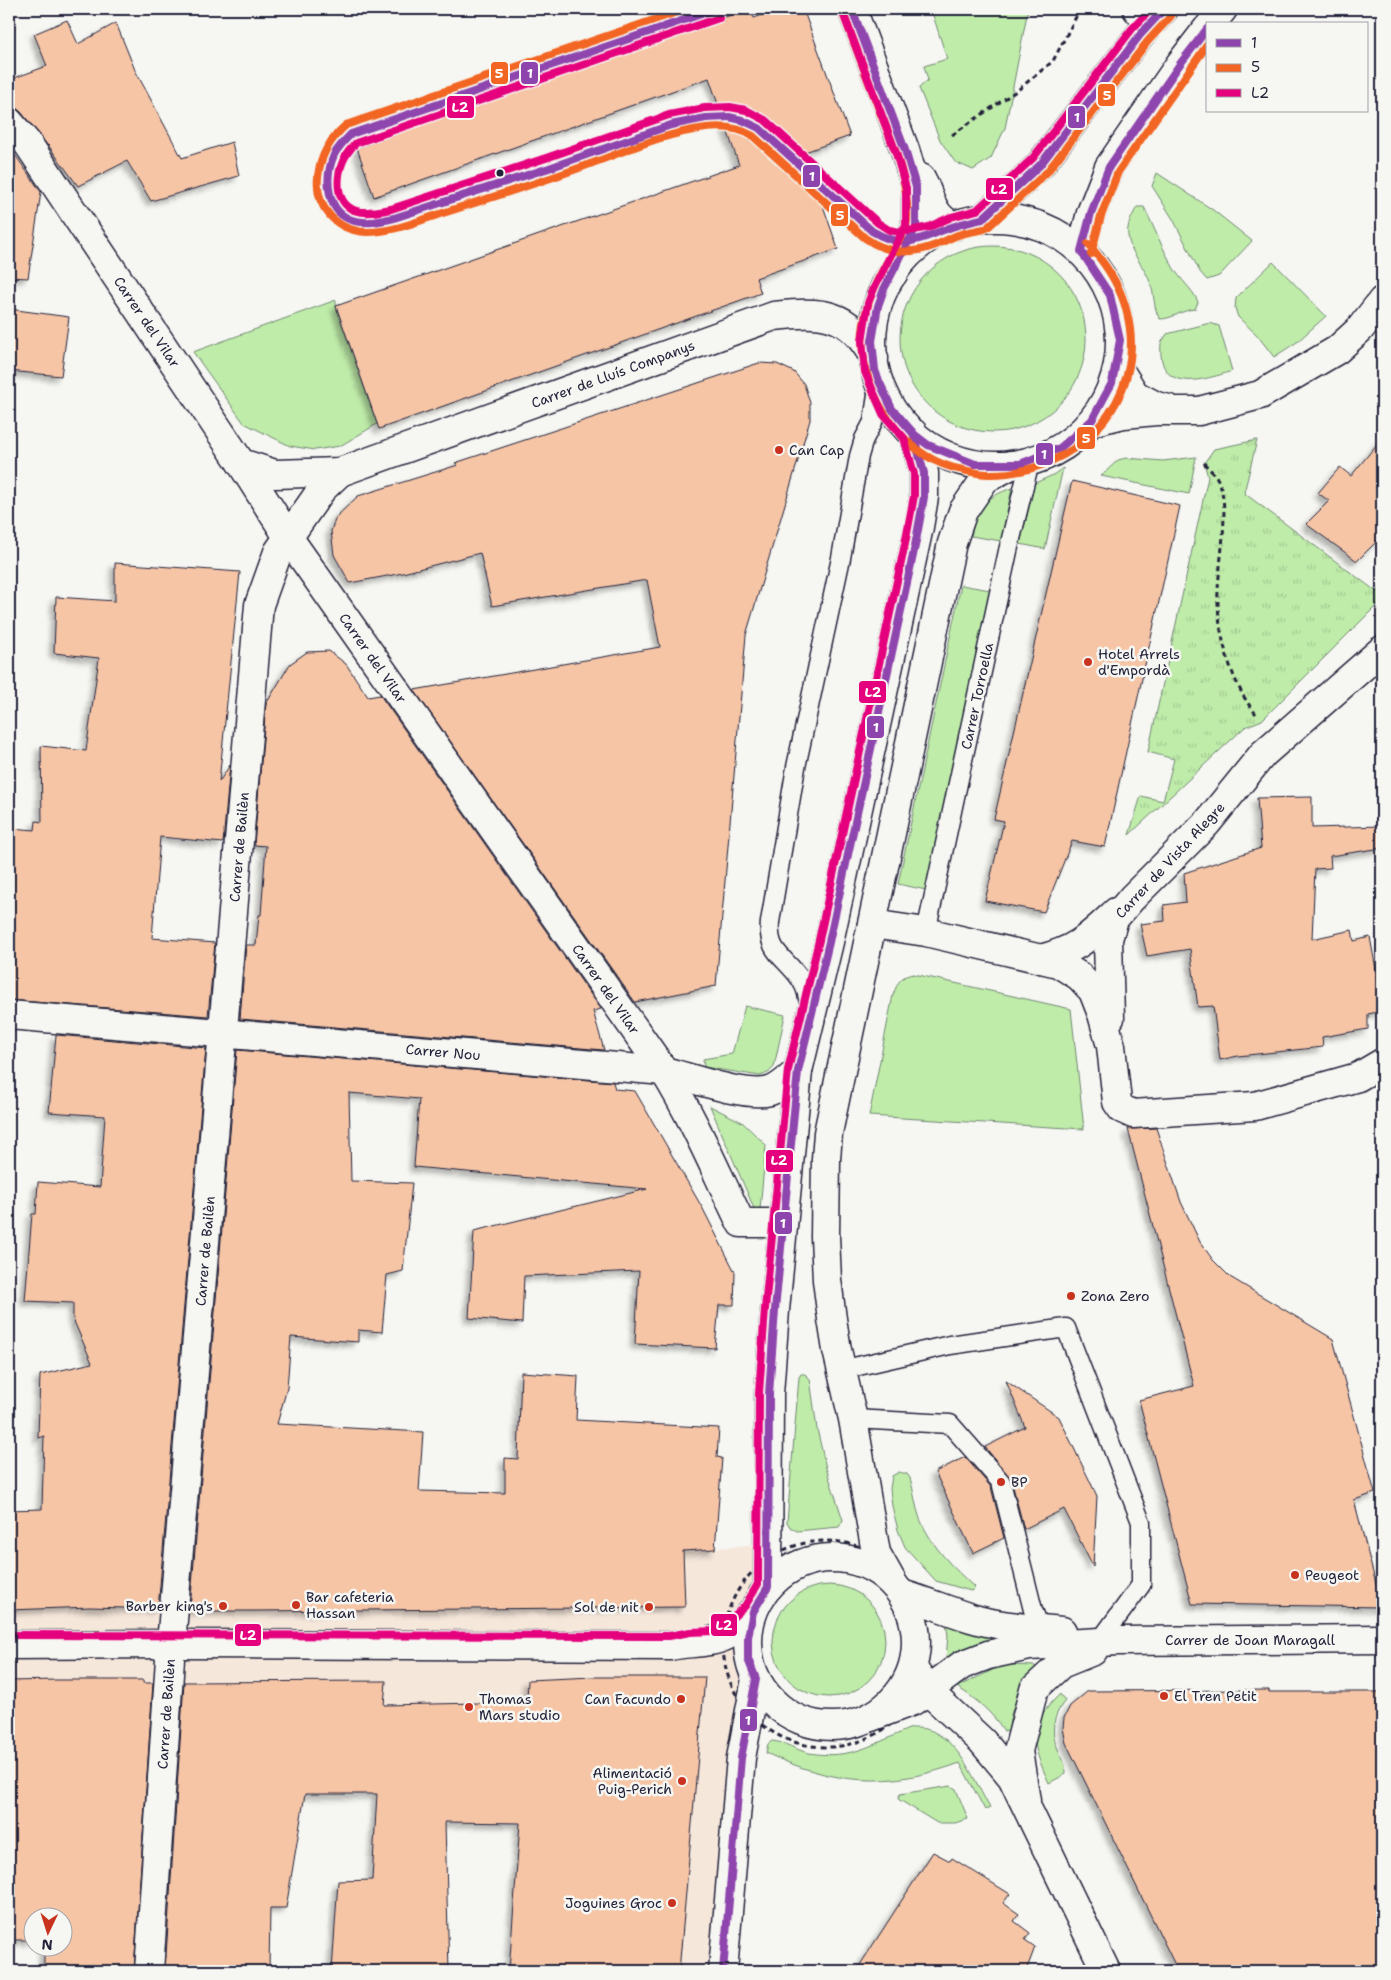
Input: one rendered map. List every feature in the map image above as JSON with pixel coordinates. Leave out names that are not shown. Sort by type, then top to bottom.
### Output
[{"type":"street","points":[[852,9],[905,150],[916,187],[916,227],[932,234],[982,220],[1006,219],[1041,226],[1066,240],[1080,251],[1104,281],[1115,305],[1121,343],[1118,368],[1108,397],[1081,433],[1057,450],[985,478],[963,511],[952,543],[828,1133],[825,1237],[827,1280],[841,1370],[853,1420],[876,1553],[906,1593],[918,1637],[919,1685],[982,1741],[1012,1776],[1106,1971]]},
{"type":"street","points":[[1213,22],[1223,9]]},
{"type":"street","points":[[982,220],[1040,165],[1150,14]]},
{"type":"street","points":[[1080,251],[1091,213],[1109,167],[1180,64],[1206,30]]},
{"type":"street","name":"Carrer del Vilar","points":[[9,122],[28,144],[242,463],[288,537],[664,1071]]},
{"type":"street","points":[[876,369],[872,340],[878,306],[893,274],[917,247],[945,222],[937,215],[927,190],[905,150]]},
{"type":"street","points":[[1090,422],[1124,414],[1156,411],[1199,411],[1260,395],[1336,350],[1360,329],[1382,301]]},
{"type":"street","name":"Carrer de Lluís Companys","points":[[242,463],[276,474],[340,472],[774,316],[795,314],[832,316],[854,328],[864,341],[892,409],[913,433]]},
{"type":"street","points":[[1118,368],[1135,394],[1156,406],[1180,412]]},
{"type":"street","points":[[913,433],[927,444],[958,460],[993,466],[1020,463]]},
{"type":"street","points":[[768,1588],[769,1394],[798,1071],[829,942],[919,527],[924,497],[924,473],[913,433]]},
{"type":"street","name":"Carrer de Lluís Companys","points":[[288,537],[322,489],[340,472]]},
{"type":"street","name":"Carrer de Bailèn","points":[[149,1971],[171,1644],[259,605],[278,552],[288,537]]},
{"type":"street","name":"Carrer de Vista Alegre","points":[[1111,1046],[1108,939],[1114,919],[1132,898],[1207,823],[1263,754],[1382,650]]},
{"type":"street","points":[[1040,959],[1072,949],[1087,940],[1132,898]]},
{"type":"street","points":[[872,924],[926,932],[1058,963],[1079,976],[1093,991],[1102,1014],[1111,1046],[1117,1102],[1122,1110],[1133,1114],[1254,1106],[1358,1077],[1382,1063]]},
{"type":"street","name":"Carrer Nou","points":[[9,1015],[664,1071]]},
{"type":"street","points":[[664,1071],[722,1088],[759,1092],[771,1091],[798,1071]]},
{"type":"street","points":[[664,1071],[680,1097],[687,1114],[698,1130],[741,1223],[783,1223]]},
{"type":"street","points":[[9,1645],[670,1646],[692,1642],[720,1641],[753,1612],[768,1588],[778,1577],[806,1561],[825,1558],[843,1558],[871,1567],[906,1593]]},
{"type":"street","name":"Carrer de Joan Maragall","points":[[906,1593],[972,1618],[1068,1631],[1110,1639]]},
{"type":"street","points":[[723,1971],[741,1758],[750,1713],[752,1669],[748,1637],[753,1612]]},
{"type":"street","points":[[1027,1804],[1018,1751],[1034,1689],[1061,1664],[1110,1639]]},
{"type":"street","name":"Carrer de Joan Maragall","points":[[919,1685],[988,1655],[1029,1646],[1110,1639],[1382,1639]]},
{"type":"street","points":[[720,1641],[752,1669],[775,1704],[812,1724],[842,1726],[871,1717],[886,1708],[898,1696],[919,1685]]},
{"type":"lane","points":[[716,9],[351,134],[341,144],[333,159],[328,190],[332,204],[344,217],[364,222],[392,219],[523,177],[671,124],[722,117]]},
{"type":"lane","points":[[814,178],[872,231],[885,239],[900,242],[932,234]]},
{"type":"lane","points":[[810,1023],[809,998],[801,980],[775,951],[769,936],[770,922],[796,767],[841,558],[859,456],[864,439],[873,422],[876,369]]},
{"type":"lane","name":"Carrer Torroella","points":[[926,932],[1008,551],[1020,463]]},
{"type":"lane","points":[[841,1370],[950,1345],[1066,1328],[1141,1522],[1141,1585],[1110,1639]]},
{"type":"lane","points":[[853,1420],[950,1424],[956,1430],[1001,1482],[1033,1610],[1040,1628]]},
{"type":"path","points":[[952,135],[1019,89],[1053,61],[1076,15],[1074,9]]},
{"type":"path","points":[[1204,463],[1217,478],[1224,502],[1218,604],[1223,639],[1240,690],[1262,720]]},
{"type":"path","points":[[822,1540],[848,1542],[876,1553],[894,1565],[912,1584],[906,1593],[923,1607],[929,1632],[929,1658],[919,1685],[898,1719],[879,1733],[857,1742],[834,1747],[811,1746],[786,1740],[764,1727],[745,1709],[732,1688],[724,1664],[720,1641],[726,1613],[737,1590],[752,1570],[768,1558],[797,1544],[822,1540]]},
{"type":"shaded area","points":[[9,1525],[155,1526],[614,1545],[671,1551],[732,1547],[768,1542],[768,1587],[753,1612],[748,1637],[741,1758],[723,1971],[600,1971],[614,1792],[183,1767],[137,1768],[134,1807],[9,1807]]},
{"type":"green space","points":[[931,9],[1028,9],[1005,128],[991,158],[973,170],[955,162],[940,140],[919,88],[928,80],[924,66],[947,59]]},
{"type":"green space","points":[[1157,173],[1213,210],[1252,241],[1219,276],[1207,280],[1200,272],[1173,219],[1152,186]]},
{"type":"green space","points":[[1137,207],[1144,207],[1173,267],[1196,297],[1198,302],[1195,309],[1160,319],[1150,282],[1129,242],[1129,225]]},
{"type":"green space","points":[[984,246],[1002,246],[1029,253],[1059,273],[1079,303],[1086,330],[1086,348],[1079,375],[1059,405],[1029,425],[1002,432],[984,432],[966,428],[949,421],[934,411],[921,398],[911,383],[904,366],[900,348],[900,330],[904,312],[911,295],[921,280],[934,267],[949,257],[966,250]]},
{"type":"green space","points":[[1273,262],[1326,316],[1297,342],[1274,357],[1257,335],[1238,317],[1235,308],[1236,298]]},
{"type":"green space","points":[[336,300],[336,307],[377,424],[340,446],[315,450],[290,446],[244,423],[193,352]]},
{"type":"green space","points":[[1210,323],[1219,326],[1232,371],[1194,380],[1183,380],[1173,377],[1166,370],[1162,359],[1161,343],[1167,334]]},
{"type":"green space","points":[[1257,440],[1244,493],[1377,592],[1382,586],[1382,600],[1262,720],[1245,727],[1129,835],[1141,796],[1163,801],[1174,759],[1148,752],[1208,477],[1204,463],[1214,449]]},
{"type":"green space","points":[[1196,457],[1189,494],[1101,476],[1118,460],[1126,458],[1163,461]]},
{"type":"green space","points":[[1063,468],[1045,549],[1020,544],[1035,483]]},
{"type":"green space","points":[[1012,488],[1001,541],[971,536],[976,518],[983,505],[988,500]]},
{"type":"green space","points":[[961,585],[990,590],[926,890],[898,884]]},
{"type":"green space","points":[[914,974],[1071,1009],[1084,1129],[869,1116],[893,995],[900,980]]},
{"type":"green space","points":[[745,1006],[785,1015],[774,1067],[768,1073],[760,1076],[704,1067],[703,1059],[732,1054]]},
{"type":"green space","points":[[710,1106],[742,1122],[766,1145],[759,1220]]},
{"type":"green space","points":[[801,1374],[805,1374],[810,1379],[817,1429],[826,1468],[843,1520],[839,1527],[797,1531],[790,1527],[787,1522],[799,1377]]},
{"type":"green space","points":[[899,1472],[907,1474],[910,1478],[918,1514],[925,1530],[937,1548],[975,1588],[971,1591],[936,1581],[905,1547],[898,1530],[890,1489],[892,1476]]},
{"type":"green space","points":[[829,1585],[840,1586],[850,1590],[868,1602],[880,1620],[884,1630],[884,1652],[880,1662],[868,1680],[850,1692],[840,1696],[829,1697],[818,1696],[808,1692],[790,1680],[778,1662],[774,1652],[773,1641],[774,1630],[778,1620],[790,1602],[808,1590],[818,1586]]},
{"type":"green space","points":[[946,1622],[1005,1638],[974,1645],[946,1658],[948,1636]]},
{"type":"green space","points":[[1001,1666],[1035,1666],[1038,1672],[1017,1699],[1011,1713],[1009,1732],[1004,1731],[983,1706],[957,1687]]},
{"type":"green space","points":[[1060,1694],[1065,1701],[1055,1718],[1054,1736],[1065,1764],[1066,1774],[1049,1783],[1038,1757],[1035,1736],[1041,1716]]},
{"type":"green space","points":[[911,1728],[931,1731],[944,1738],[952,1746],[967,1765],[990,1808],[985,1810],[960,1763],[909,1777],[862,1780],[815,1772],[766,1753],[768,1744],[772,1741],[809,1753],[824,1755],[850,1752],[873,1745]]},
{"type":"green space","points":[[951,1786],[956,1789],[968,1819],[955,1823],[937,1823],[898,1799],[900,1794]]},
{"type":"building","points":[[750,9],[754,18],[779,9],[803,9],[850,136],[805,152],[810,168],[803,175],[803,182],[821,200],[838,249],[756,278],[761,293],[379,429],[336,306],[739,165],[726,127],[733,121],[733,115],[727,107],[719,107],[709,78],[374,197],[357,148]]},
{"type":"building","points":[[67,20],[78,44],[116,23],[135,70],[182,158],[232,142],[239,176],[151,201],[127,161],[78,186],[21,112],[15,107],[9,107],[9,80],[47,66],[34,34]]},
{"type":"building","points":[[9,146],[41,192],[28,278],[9,277]]},
{"type":"building","points":[[9,309],[69,317],[61,376],[9,371]]},
{"type":"building","points":[[759,363],[777,364],[794,372],[804,384],[810,403],[810,420],[746,635],[716,986],[635,1002],[414,690],[660,647],[647,580],[492,606],[480,553],[403,573],[350,583],[334,555],[331,531],[336,517],[358,496],[458,465],[455,463]]},
{"type":"building","points":[[1382,438],[1382,536],[1357,561],[1306,524],[1329,501],[1318,493],[1340,467],[1351,476]]},
{"type":"building","name":"Hotel Arrels d'Empordà","points":[[1072,481],[1180,506],[1105,847],[1072,841],[1044,912],[985,901],[1004,821],[994,819]]},
{"type":"building","points":[[115,563],[240,572],[219,782],[230,765],[223,843],[160,837],[152,938],[215,943],[208,1016],[9,1000],[9,864],[11,828],[35,830],[36,821],[42,822],[41,746],[86,751],[99,658],[54,653],[56,597],[115,601]]},
{"type":"building","points":[[329,651],[346,664],[368,697],[380,695],[601,1009],[593,1011],[604,1050],[240,1019],[246,945],[256,945],[259,915],[261,915],[266,846],[254,845],[266,704],[290,664],[307,652]]},
{"type":"building","points":[[1312,797],[1312,828],[1382,826],[1382,848],[1330,856],[1331,868],[1315,869],[1312,939],[1352,930],[1354,941],[1370,937],[1382,1011],[1368,1014],[1368,1029],[1322,1037],[1323,1047],[1238,1056],[1220,1060],[1213,1006],[1198,1007],[1190,949],[1147,956],[1140,924],[1165,921],[1164,905],[1186,902],[1184,873],[1261,848],[1257,798]]},
{"type":"building","points":[[56,1035],[206,1048],[158,1609],[90,1607],[9,1610],[9,1510],[42,1509],[44,1436],[38,1438],[40,1375],[92,1363],[73,1319],[73,1303],[25,1301],[32,1214],[36,1214],[38,1182],[100,1187],[105,1116],[49,1112]]},
{"type":"building","points":[[237,1050],[613,1082],[615,1089],[635,1091],[703,1209],[735,1272],[734,1305],[719,1305],[715,1348],[635,1344],[639,1271],[524,1276],[522,1323],[469,1318],[474,1231],[647,1189],[414,1167],[419,1099],[349,1093],[351,1181],[412,1183],[403,1271],[387,1275],[382,1332],[358,1330],[358,1342],[291,1337],[287,1388],[277,1424],[423,1432],[419,1491],[505,1493],[505,1458],[518,1459],[521,1372],[578,1376],[576,1420],[719,1428],[717,1457],[722,1458],[715,1549],[683,1551],[685,1607],[255,1611],[196,1611],[190,1609]]},
{"type":"building","points":[[1156,1128],[1181,1202],[1200,1242],[1213,1260],[1230,1277],[1333,1339],[1375,1493],[1354,1500],[1382,1607],[1192,1604],[1139,1400],[1194,1386],[1128,1129]]},
{"type":"building","points":[[1006,1381],[1059,1417],[1097,1496],[1093,1567],[1064,1509],[1024,1529],[1011,1479],[985,1447],[1025,1427]]},
{"type":"building","points":[[965,1457],[991,1487],[1004,1538],[973,1553],[935,1472]]},
{"type":"building","points":[[593,1677],[705,1677],[679,1971],[509,1971],[520,1823],[445,1822],[449,1971],[332,1971],[338,1881],[372,1880],[377,1794],[305,1794],[286,1908],[270,1908],[269,1971],[165,1971],[184,1682],[386,1681],[384,1705],[527,1702],[528,1680]]},
{"type":"building","points":[[143,1680],[143,1683],[153,1683],[134,1971],[44,1971],[44,1958],[72,1958],[72,1908],[22,1908],[22,1940],[9,1940],[9,1681]]},
{"type":"building","points":[[1269,1690],[1269,1692],[1382,1692],[1382,1971],[1178,1971],[1066,1743],[1063,1728],[1064,1718],[1070,1706],[1088,1691]]},
{"type":"building","points":[[933,1852],[950,1861],[952,1858],[1010,1894],[1003,1903],[1019,1914],[1014,1921],[1030,1933],[1025,1940],[1035,1947],[1026,1971],[856,1971]]},
{"type":"transit line","name":"5","points":[[686,9],[346,125],[331,142],[319,169],[318,188],[324,207],[337,222],[346,227],[356,231],[377,232],[415,223],[572,171],[661,138],[691,130],[724,127],[736,129],[753,136],[865,238],[882,247],[899,251],[917,250],[936,245],[961,234],[984,229]]},
{"type":"transit line","name":"1","points":[[716,9],[351,134],[338,149],[331,164],[329,184],[333,203],[345,217],[355,221],[370,222],[394,218],[549,168],[671,125],[706,118],[729,117],[742,120],[759,128],[872,231],[884,237],[905,242],[982,219]]},
{"type":"transit line","name":"1","points":[[723,1971],[741,1758],[756,1679],[748,1659],[748,1637],[753,1612],[768,1587],[769,1394],[775,1310],[798,1071],[829,942],[924,497],[924,473],[913,433],[892,409],[879,381],[875,370],[872,341],[878,306],[884,289],[916,227],[916,187],[905,150],[852,9]]},
{"type":"transit line","name":"L2","points":[[719,18],[356,143],[343,161],[339,175],[341,197],[350,208],[361,212],[391,209],[669,115],[705,108],[730,107],[746,110],[765,120],[878,223],[889,230],[900,232],[929,227],[951,217],[977,210],[1033,158],[1132,29],[1151,9]]},
{"type":"transit line","name":"1","points":[[982,219],[1040,165],[1140,35],[1164,9]]},
{"type":"transit line","name":"5","points":[[843,13],[893,145],[901,168],[906,192],[906,226],[871,294],[864,320],[862,347],[867,374],[874,393],[883,411],[909,443],[925,455],[943,464],[989,474],[1021,471],[1050,462],[1076,447],[1098,427],[1116,403],[1127,375],[1131,345],[1127,313],[1121,294],[1107,268],[1088,244]]},
{"type":"transit line","name":"L2","points":[[9,1635],[669,1636],[690,1632],[713,1631],[722,1627],[745,1606],[758,1584],[759,1393],[765,1309],[788,1070],[819,940],[914,496],[914,474],[904,438],[883,414],[870,384],[865,372],[862,341],[868,303],[906,225],[906,188],[896,153],[843,13]]},
{"type":"transit line","name":"5","points":[[989,226],[1047,172],[1148,41],[1171,16]]},
{"type":"transit line","name":"1","points":[[896,413],[915,435],[928,445],[975,464],[1020,464],[1060,448],[1092,420],[1112,383],[1120,340],[1110,295],[1081,251],[1091,213],[1109,167],[1180,64],[1206,30]]},
{"type":"transit line","name":"5","points":[[1091,254],[1101,216],[1118,172],[1206,46]]},
{"type":"place","name":"Can Cap","points":[[779,450]]},
{"type":"place","name":"Hotel Arrels d'Empordà","points":[[1088,662]]},
{"type":"place","name":"Zona Zero","points":[[1071,1296]]},
{"type":"place","name":"BP","points":[[1001,1482]]},
{"type":"place","name":"Peugeot","points":[[1295,1575]]},
{"type":"place","name":"Bar cafeteria Hassan","points":[[296,1605]]},
{"type":"place","name":"Barber king's","points":[[223,1606]]},
{"type":"place","name":"Sol de nit","points":[[649,1607]]},
{"type":"place","name":"El Tren Petit","points":[[1164,1696]]},
{"type":"place","name":"Can Facundo","points":[[681,1699]]},
{"type":"place","name":"Thomas Mars studio","points":[[469,1707]]},
{"type":"place","name":"Alimentació Puig-Perich","points":[[682,1781]]},
{"type":"place","name":"Joguines Groc","points":[[672,1903]]}]
